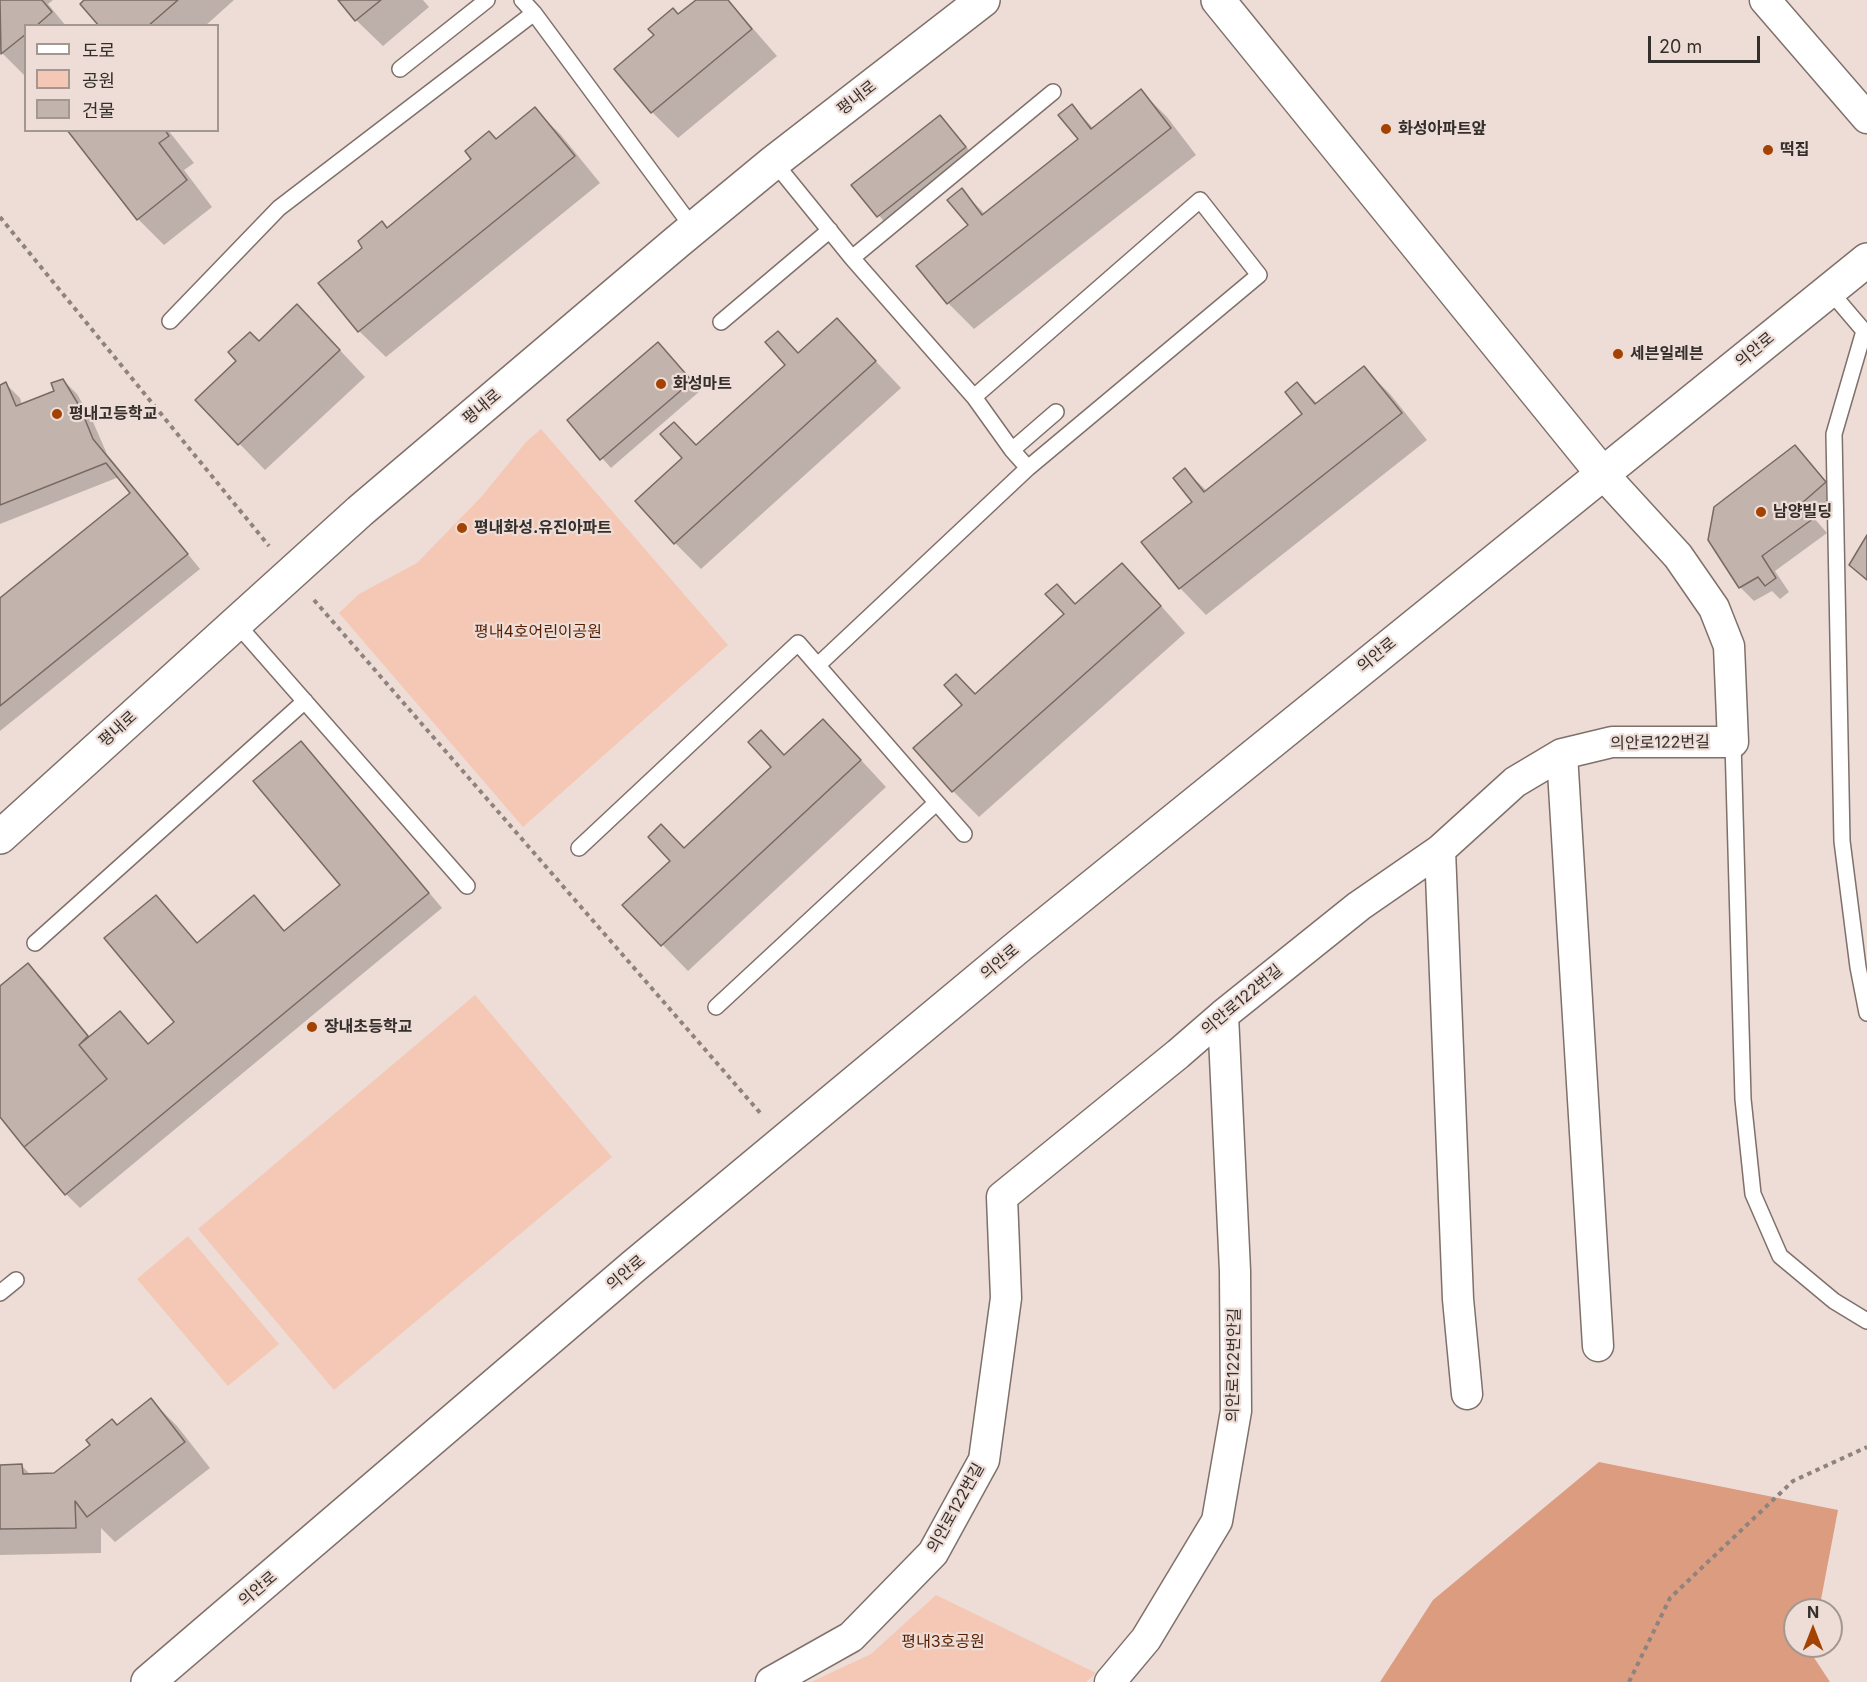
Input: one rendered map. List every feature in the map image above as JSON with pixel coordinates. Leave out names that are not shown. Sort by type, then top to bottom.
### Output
[{"type":"street","name":"평내로","points":[[2,831],[360,511],[693,228],[774,162],[983,0]]},
{"type":"street","points":[[1218,0],[1602,473]]},
{"type":"street","points":[[1765,0],[1867,118]]},
{"type":"street","name":"의안로","points":[[148,1682],[625,1274],[1019,946],[1867,260]]},
{"type":"street","name":"의안로122번길","points":[[771,1682],[851,1637],[933,1553],[984,1460],[1006,1298],[1002,1197],[1178,1054],[1222,1015],[1359,906],[1440,850],[1515,782],[1562,754],[1612,742],[1733,742],[1729,646],[1714,608],[1678,556],[1602,473]]},
{"type":"street","points":[[1562,754],[1598,1346]]},
{"type":"street","points":[[1440,850],[1458,1299],[1467,1394]]},
{"type":"street","name":"의안로122번안길","points":[[1110,1682],[1146,1639],[1217,1521],[1236,1410],[1235,1271],[1222,1015]]},
{"type":"lane","points":[[399,69],[487,0]]},
{"type":"lane","points":[[522,0],[534,13],[693,228]]},
{"type":"lane","points":[[170,321],[279,208],[534,13]]},
{"type":"lane","points":[[852,258],[1053,92]]},
{"type":"lane","points":[[774,162],[852,258],[974,397],[1012,450],[1028,468]]},
{"type":"lane","points":[[818,665],[1028,468],[1259,275],[1200,200],[974,397]]},
{"type":"lane","points":[[722,322],[830,230]]},
{"type":"lane","points":[[1829,290],[1864,331],[1834,434],[1842,841],[1858,967],[1867,1013]]},
{"type":"lane","points":[[1012,450],[1056,412]]},
{"type":"lane","points":[[236,622],[467,886]]},
{"type":"lane","points":[[579,848],[798,642],[964,834]]},
{"type":"lane","points":[[35,943],[305,701]]},
{"type":"lane","points":[[1733,742],[1743,1099],[1753,1194],[1780,1256],[1834,1301],[1867,1321]]},
{"type":"lane","points":[[716,1008],[936,803]]},
{"type":"lane","points":[[0,1293],[16,1280]]},
{"type":"path","points":[[0,217],[291,574],[785,1142]]},
{"type":"path","points":[[1629,1682],[1670,1598],[1793,1481],[1867,1447]]},
{"type":"green space","name":"평내4호어린이공원","points":[[541,429],[728,645],[523,827],[339,613],[359,594],[417,563],[482,496],[526,442]]},
{"type":"green space","points":[[475,995],[612,1157],[334,1390],[198,1229]]},
{"type":"green space","points":[[188,1236],[279,1344],[228,1386],[137,1279]]},
{"type":"green space","name":"평내3호공원","points":[[936,1595],[1096,1673],[1086,1682],[811,1682],[871,1654]]},
{"type":"shaded area","points":[[1599,1462],[1838,1510],[1821,1598],[1783,1598],[1783,1658],[1814,1658],[1830,1682],[1380,1682],[1433,1600]]},
{"type":"building","points":[[0,0],[42,0],[52,12],[38,24],[24,24],[24,36],[1,54]]},
{"type":"building","points":[[84,0],[178,0],[150,24],[97,24],[80,4]]},
{"type":"building","points":[[338,0],[381,0],[355,21]]},
{"type":"building","points":[[696,0],[728,0],[752,29],[651,113],[614,69],[654,35],[648,29],[673,8],[678,14]]},
{"type":"building","points":[[1141,89],[1171,128],[947,304],[916,266],[968,225],[947,200],[962,188],[982,215],[1078,139],[1058,115],[1072,104],[1091,129]]},
{"type":"building","points":[[535,107],[575,156],[358,332],[318,283],[362,248],[358,241],[382,221],[387,228],[471,159],[465,151],[489,131],[496,139]]},
{"type":"building","points":[[940,115],[966,147],[877,217],[851,185]]},
{"type":"building","points":[[69,132],[166,132],[169,136],[159,143],[187,180],[137,220]]},
{"type":"building","points":[[297,304],[340,350],[238,445],[195,400],[236,361],[228,352],[250,332],[259,341]]},
{"type":"building","points":[[837,318],[876,361],[674,544],[635,501],[682,458],[660,434],[674,422],[696,445],[785,365],[765,342],[778,331],[798,353]]},
{"type":"building","points":[[658,342],[692,381],[600,460],[567,420]]},
{"type":"building","points":[[1364,366],[1402,413],[1179,589],[1141,542],[1192,502],[1173,478],[1185,468],[1204,492],[1302,414],[1285,392],[1297,382],[1315,404]]},
{"type":"building","points":[[63,379],[80,407],[93,439],[188,554],[0,706],[0,598],[130,493],[106,463],[0,505],[0,385],[6,382],[16,406],[54,391],[51,383]]},
{"type":"building","name":"남양빌딩","points":[[1795,445],[1826,482],[1802,503],[1814,518],[1762,556],[1776,578],[1765,586],[1758,577],[1739,588],[1708,540],[1714,507]]},
{"type":"building","points":[[1867,535],[1867,580],[1849,565]]},
{"type":"building","points":[[1122,563],[1161,606],[952,792],[913,748],[962,705],[944,685],[956,674],[975,694],[1064,614],[1045,594],[1057,584],[1075,604]]},
{"type":"building","points":[[823,719],[861,760],[661,946],[622,905],[670,861],[648,837],[661,824],[684,848],[771,767],[748,742],[761,730],[784,755]]},
{"type":"building","points":[[301,741],[429,893],[65,1195],[24,1147],[107,1079],[79,1045],[120,1011],[148,1044],[174,1022],[104,938],[156,895],[197,943],[254,895],[284,931],[340,885],[253,781]]},
{"type":"building","points":[[28,963],[88,1036],[79,1045],[107,1079],[24,1147],[0,1117],[0,986]]},
{"type":"building","points":[[151,1398],[185,1442],[87,1517],[75,1501],[76,1528],[0,1529],[0,1465],[22,1464],[23,1474],[54,1473],[90,1445],[86,1440],[112,1419],[117,1425]]},
{"type":"place","name":"화성아파트앞","points":[[1386,129]]},
{"type":"place","name":"떡집","points":[[1768,150]]},
{"type":"place","name":"세븐일레븐","points":[[1618,354]]},
{"type":"place","name":"화성마트","points":[[661,384]]},
{"type":"place","name":"평내고등학교","points":[[57,414]]},
{"type":"place","name":"남양빌딩","points":[[1761,512]]},
{"type":"place","name":"평내화성.유진아파트","points":[[462,528]]},
{"type":"place","name":"장내초등학교","points":[[312,1027]]}]
